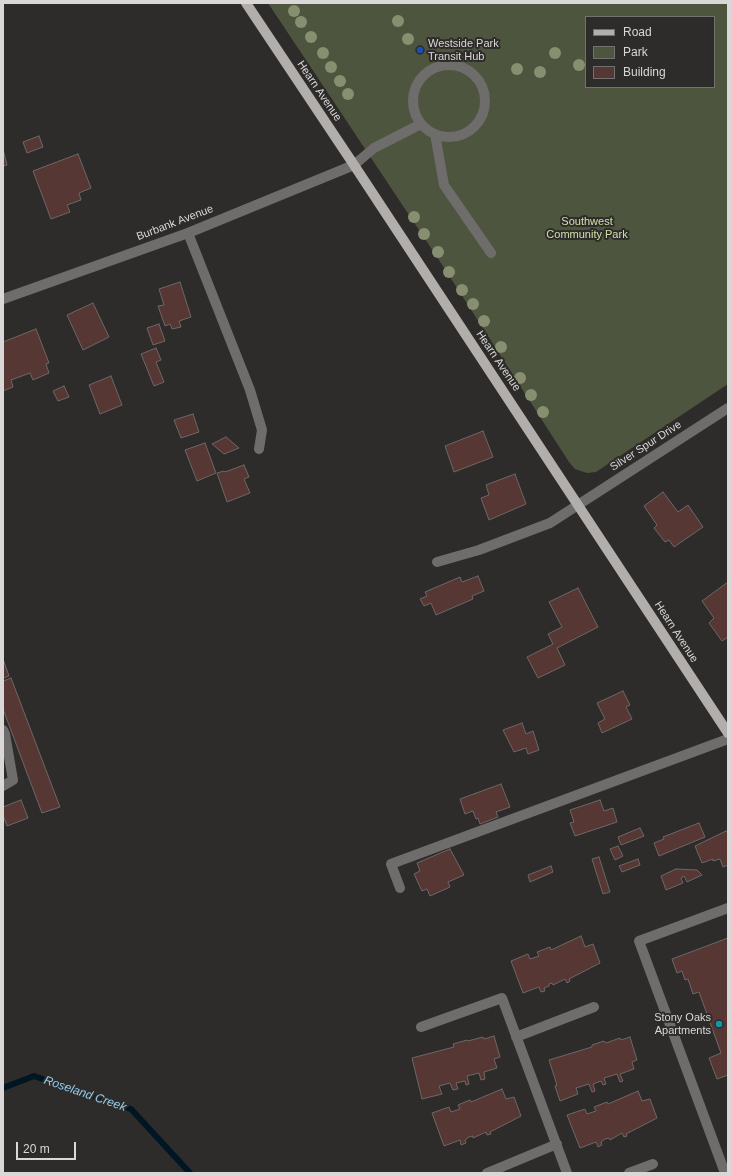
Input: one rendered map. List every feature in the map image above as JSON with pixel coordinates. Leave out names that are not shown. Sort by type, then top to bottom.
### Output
[{"type":"main road","name":"Hearn Avenue","points":[[246,3],[728,733]]},
{"type":"street","points":[[444,64],[456,65],[467,69],[476,77],[483,87],[485,99],[484,111],[478,122],[470,130],[459,136],[447,137],[435,134],[421,124],[413,107],[413,97],[415,86],[422,76],[432,68],[444,64]]},
{"type":"street","name":"Burbank Avenue","points":[[3,299],[188,232],[354,165],[374,148],[421,124]]},
{"type":"street","points":[[435,134],[444,185],[491,253]]},
{"type":"street","points":[[188,232],[250,390],[262,430],[259,449]]},
{"type":"street","name":"Silver Spur Drive","points":[[437,562],[479,550],[550,522],[728,408]]},
{"type":"street","points":[[3,730],[6,734],[13,780],[3,786]]},
{"type":"street","points":[[400,888],[391,864],[728,739]]},
{"type":"street","points":[[725,1173],[639,941],[728,908]]},
{"type":"street","points":[[421,1027],[502,998],[567,1173]]},
{"type":"street","points":[[516,1037],[594,1007]]},
{"type":"street","points":[[487,1173],[557,1144]]},
{"type":"street","points":[[629,1173],[653,1164]]},
{"type":"green space","name":"Southwest Community Park","points":[[268,3],[728,3],[728,384],[596,472],[587,473],[575,469],[569,462],[439,260]]},
{"type":"building","points":[[39,136],[43,147],[27,153],[23,142]]},
{"type":"building","points":[[3,149],[7,165],[3,166]]},
{"type":"building","points":[[78,154],[91,188],[79,193],[81,200],[67,205],[70,212],[51,219],[33,171]]},
{"type":"building","points":[[180,282],[191,317],[179,321],[181,327],[172,329],[170,324],[165,326],[158,306],[164,305],[159,289]]},
{"type":"building","points":[[93,303],[109,337],[83,350],[67,315]]},
{"type":"building","points":[[159,324],[165,341],[153,345],[147,328]]},
{"type":"building","points":[[36,329],[49,363],[46,364],[49,373],[33,380],[30,373],[11,380],[13,387],[3,391],[3,342]]},
{"type":"building","points":[[156,348],[161,360],[156,362],[164,382],[154,386],[141,354]]},
{"type":"building","points":[[111,376],[122,405],[100,414],[89,385]]},
{"type":"building","points":[[64,386],[69,397],[58,401],[53,391]]},
{"type":"building","points":[[193,414],[199,432],[181,438],[174,420]]},
{"type":"building","points":[[483,431],[493,457],[454,472],[445,446]]},
{"type":"building","points":[[226,437],[239,448],[224,454],[212,444]]},
{"type":"building","points":[[205,443],[216,473],[197,481],[185,450]]},
{"type":"building","points":[[244,465],[249,477],[244,479],[250,493],[227,502],[217,473],[225,472]]},
{"type":"building","points":[[515,474],[526,504],[489,520],[481,498],[489,495],[486,485]]},
{"type":"building","points":[[663,492],[678,512],[688,505],[703,527],[674,547],[669,540],[665,542],[654,528],[657,525],[644,506]]},
{"type":"building","points":[[478,576],[484,591],[472,596],[473,599],[436,615],[431,603],[424,606],[420,599],[427,596],[425,592],[460,577],[462,582]]},
{"type":"building","points":[[728,582],[728,637],[722,641],[709,623],[714,618],[702,601]]},
{"type":"building","points":[[578,588],[598,627],[557,648],[565,665],[538,678],[527,657],[553,644],[548,634],[562,627],[549,602]]},
{"type":"building","points":[[3,659],[9,676],[3,678]]},
{"type":"building","points":[[11,678],[60,807],[42,813],[3,709],[3,681]]},
{"type":"building","points":[[623,691],[630,705],[626,707],[632,719],[602,733],[598,723],[605,719],[597,703]]},
{"type":"building","points":[[522,723],[526,734],[533,731],[539,750],[528,754],[526,748],[514,752],[503,730]]},
{"type":"building","points":[[501,784],[510,807],[496,812],[498,817],[480,824],[473,811],[465,814],[460,799]]},
{"type":"building","points":[[21,800],[28,818],[7,826],[3,815],[3,807]]},
{"type":"building","points":[[600,800],[604,811],[613,808],[617,822],[575,836],[570,823],[574,822],[570,810]]},
{"type":"building","points":[[699,823],[705,837],[659,856],[654,843],[664,839],[663,837]]},
{"type":"building","points":[[640,828],[644,836],[621,845],[618,837]]},
{"type":"building","points":[[726,831],[728,832],[728,865],[723,867],[720,859],[713,861],[713,859],[702,863],[695,846]]},
{"type":"building","points":[[618,846],[623,856],[615,860],[610,849]]},
{"type":"building","points":[[450,849],[464,875],[448,882],[450,887],[430,896],[427,889],[422,891],[414,874],[420,871],[417,863]]},
{"type":"building","points":[[599,857],[610,892],[603,894],[592,859]]},
{"type":"building","points":[[638,859],[640,865],[622,872],[619,866]]},
{"type":"building","points":[[551,866],[553,872],[530,882],[528,875]]},
{"type":"building","points":[[676,869],[697,870],[702,875],[687,882],[684,876],[681,878],[683,883],[666,890],[661,876]]},
{"type":"building","points":[[581,936],[585,947],[593,944],[600,963],[569,979],[570,981],[567,983],[565,979],[553,985],[552,983],[549,984],[549,986],[544,988],[545,991],[541,992],[539,987],[523,993],[511,961],[528,954],[530,959],[539,956],[537,952],[550,947],[551,950]]},
{"type":"building","name":"Stony Oaks Apartments","points":[[728,938],[728,1075],[717,1079],[709,1058],[721,1053],[699,992],[693,994],[688,979],[685,980],[682,971],[677,973],[672,959]]},
{"type":"building","points":[[494,1036],[500,1057],[494,1059],[497,1068],[484,1072],[485,1079],[481,1080],[479,1073],[467,1076],[469,1084],[466,1085],[465,1081],[456,1083],[458,1089],[453,1090],[450,1083],[439,1086],[442,1094],[422,1099],[412,1058],[454,1047],[453,1044],[467,1040],[483,1037],[484,1039]]},
{"type":"building","points":[[630,1037],[637,1060],[632,1062],[634,1069],[620,1074],[623,1081],[620,1082],[617,1074],[604,1078],[606,1084],[603,1085],[601,1081],[593,1084],[595,1091],[592,1092],[589,1084],[576,1088],[578,1094],[560,1101],[555,1086],[557,1085],[549,1060],[592,1047],[592,1045],[604,1041],[606,1043],[620,1038],[621,1040]]},
{"type":"building","points":[[502,1089],[506,1099],[514,1097],[521,1116],[490,1132],[491,1134],[487,1135],[486,1132],[473,1138],[473,1136],[469,1137],[465,1140],[466,1143],[461,1145],[460,1140],[444,1146],[432,1113],[449,1107],[451,1112],[460,1109],[458,1105],[470,1100],[471,1102]]},
{"type":"building","points":[[638,1091],[642,1101],[650,1099],[657,1118],[626,1134],[627,1136],[624,1137],[622,1133],[610,1140],[609,1138],[605,1139],[601,1142],[602,1145],[598,1147],[596,1142],[580,1148],[567,1115],[585,1109],[587,1114],[596,1111],[594,1107],[607,1102],[608,1104]]},
{"type":"waterway","name":"Roseland Creek","points":[[3,1088],[34,1076],[131,1109],[190,1173]]},
{"type":"place","name":"Westside Park Transit Hub","points":[[420,50]]},
{"type":"place","name":"Stony Oaks Apartments","points":[[719,1024]]}]
